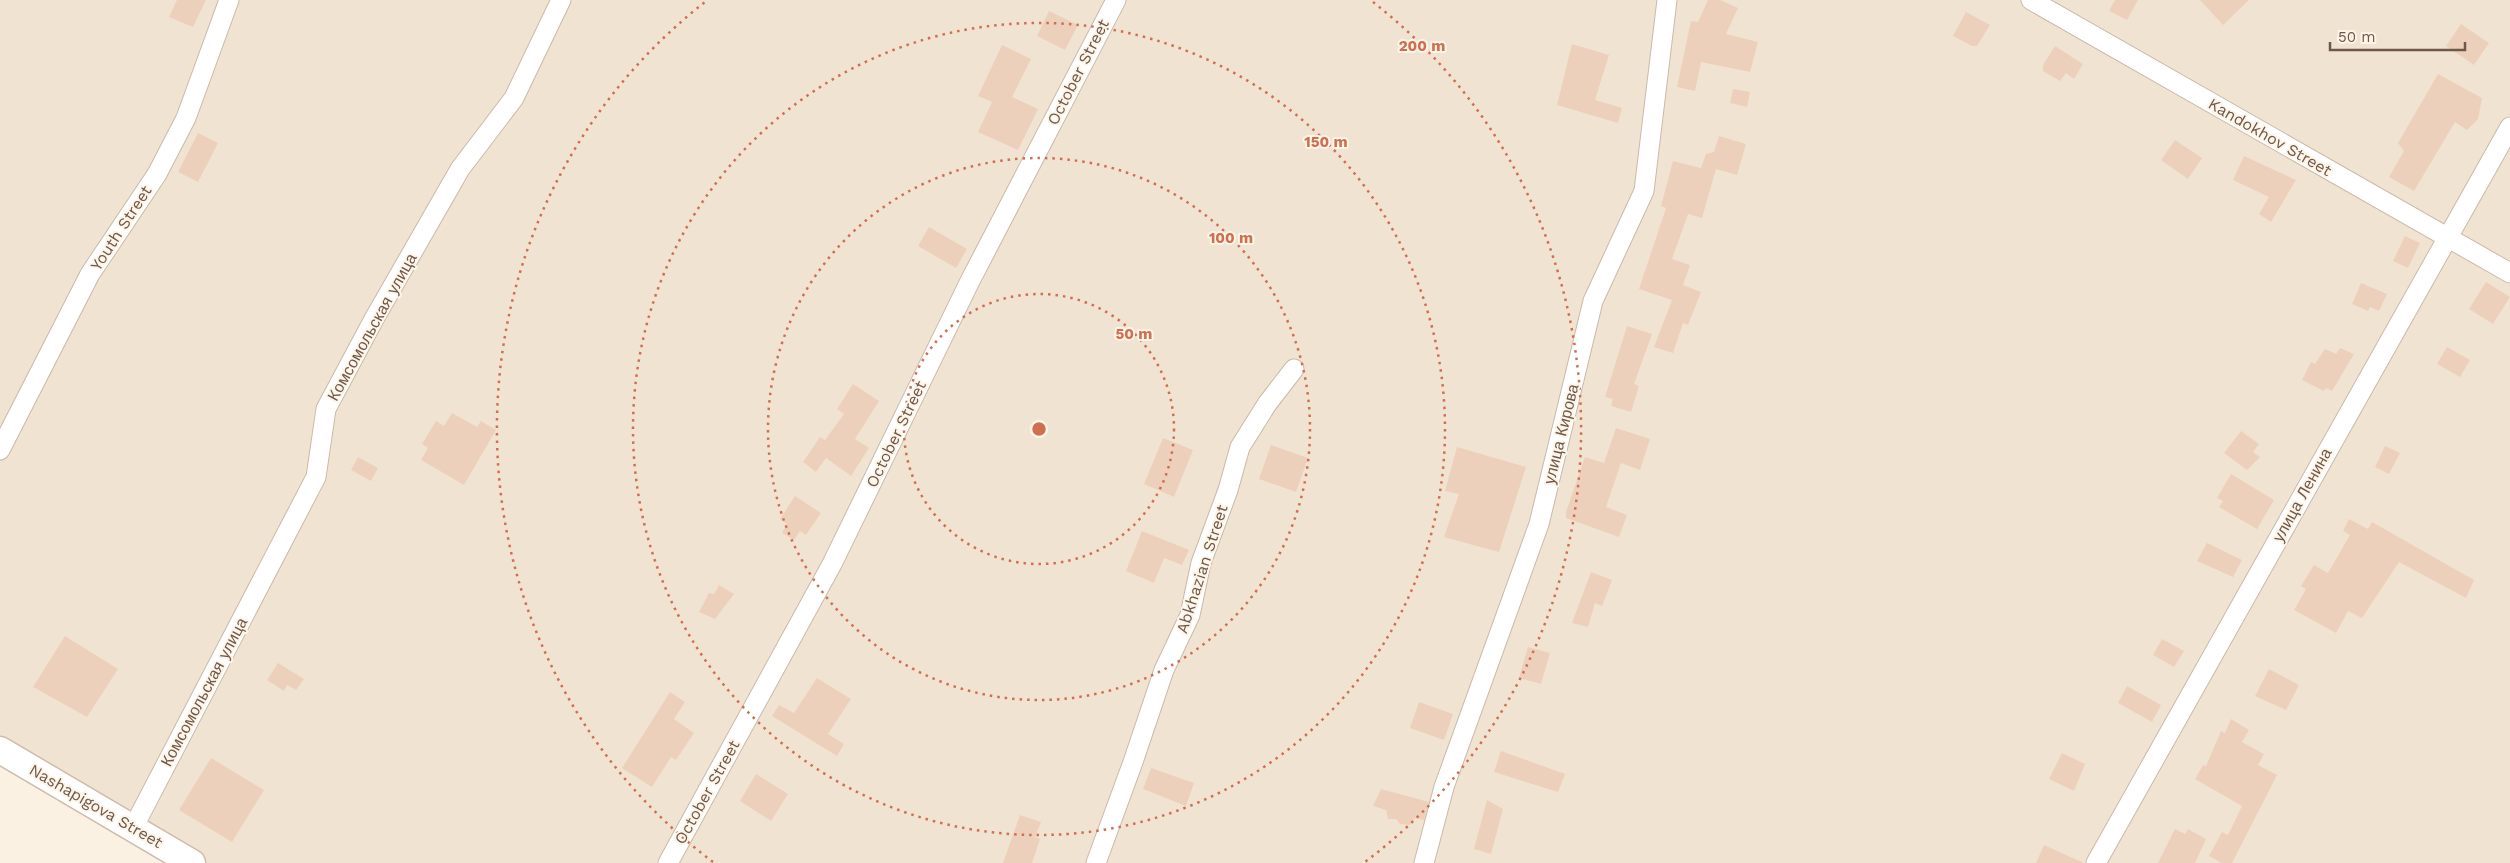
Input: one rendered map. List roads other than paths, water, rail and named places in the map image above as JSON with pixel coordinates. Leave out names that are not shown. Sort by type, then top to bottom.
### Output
[{"type":"street","name":"Youth Street","points":[[0,450],[90,274],[157,174],[186,118],[229,0]]},
{"type":"street","name":"Комсомольская улица","points":[[133,828],[316,477],[326,409],[374,319],[460,169],[514,98],[561,0]]},
{"type":"street","name":"October Street","points":[[668,863],[832,564],[970,281],[1116,0]]},
{"type":"street","name":"улица Кирова","points":[[1424,863],[1444,787],[1539,524],[1593,301],[1644,190],[1667,0]]},
{"type":"street","name":"Kandokhov Street","points":[[2031,0],[2510,273]]},
{"type":"street","name":"улица Ленина","points":[[2096,863],[2510,127]]},
{"type":"street","name":"Abkhazian Street","points":[[1096,863],[1164,670],[1190,615],[1201,563],[1228,490],[1240,447],[1267,404],[1294,369]]},
{"type":"street","name":"Nashapigova Street","points":[[0,750],[192,863]]}]
